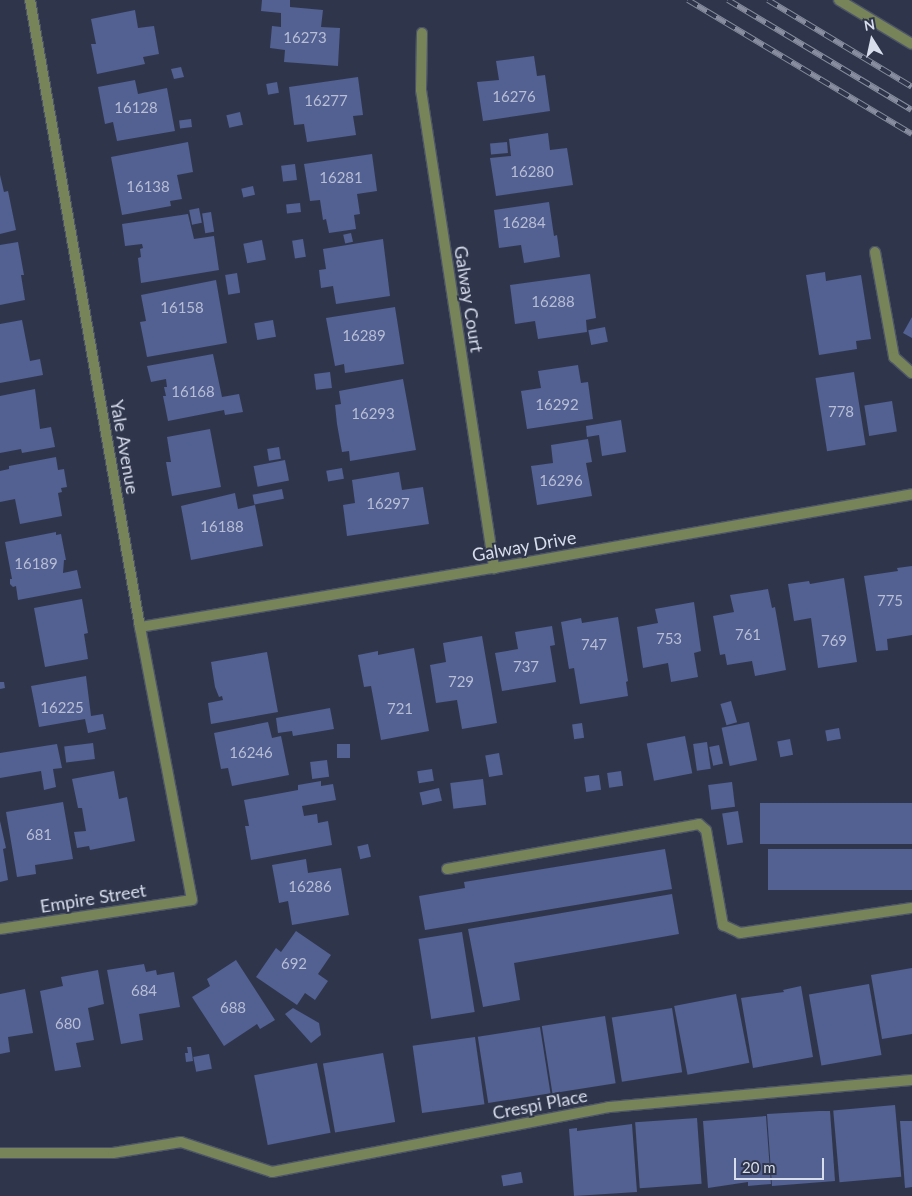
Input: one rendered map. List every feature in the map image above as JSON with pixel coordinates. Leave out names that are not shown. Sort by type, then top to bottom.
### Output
[{"type":"street","name":"Yale Avenue","points":[[30,0],[140,627],[192,900]]},
{"type":"street","points":[[838,0],[912,44]]},
{"type":"street","name":"Galway Court","points":[[422,34],[421,90],[494,568]]},
{"type":"street","points":[[875,252],[894,357],[912,373]]},
{"type":"street","name":"Galway Drive","points":[[140,627],[494,568],[912,494]]},
{"type":"street","points":[[447,869],[698,824],[706,830],[723,925],[740,933],[912,908]]},
{"type":"street","name":"Empire Street","points":[[0,929],[192,900]]},
{"type":"street","name":"Crespi Place","points":[[0,1153],[113,1153],[181,1142],[272,1172],[609,1107],[912,1080]]},
{"type":"building","points":[[262,0],[290,0],[290,7],[323,10],[321,27],[340,28],[338,66],[284,62],[285,50],[270,48],[272,26],[281,27],[281,13],[261,11]]},
{"type":"building","points":[[135,10],[138,28],[154,26],[159,54],[143,57],[145,64],[97,74],[91,44],[96,44],[91,19]]},
{"type":"building","points":[[534,56],[537,76],[545,75],[550,111],[483,121],[477,82],[499,80],[496,61]]},
{"type":"building","points":[[181,67],[184,77],[174,79],[171,69]]},
{"type":"building","points":[[358,77],[363,115],[353,116],[356,135],[307,142],[304,124],[294,125],[289,87]]},
{"type":"building","points":[[135,80],[138,94],[167,88],[175,131],[117,141],[113,122],[105,124],[98,87]]},
{"type":"building","points":[[277,82],[279,93],[268,95],[266,84]]},
{"type":"building","points":[[240,112],[243,125],[229,128],[226,115]]},
{"type":"building","points":[[191,119],[192,127],[180,128],[179,120]]},
{"type":"building","points":[[548,133],[550,150],[567,148],[573,185],[496,196],[490,158],[511,156],[509,139]]},
{"type":"building","points":[[188,142],[193,172],[177,175],[182,199],[170,201],[171,206],[122,215],[111,157]]},
{"type":"building","points":[[507,142],[508,153],[491,154],[490,143]]},
{"type":"building","points":[[372,154],[377,191],[357,194],[360,214],[354,215],[356,229],[329,233],[326,219],[323,220],[320,200],[310,201],[304,164]]},
{"type":"building","points":[[295,164],[297,180],[283,182],[281,166]]},
{"type":"building","points":[[0,175],[4,192],[8,191],[16,230],[0,234]]},
{"type":"building","points":[[253,186],[255,195],[243,197],[241,189]]},
{"type":"building","points":[[549,202],[554,236],[557,235],[560,257],[524,263],[521,245],[499,248],[494,210]]},
{"type":"building","points":[[300,203],[301,212],[287,213],[286,204]]},
{"type":"building","points":[[199,208],[202,223],[192,225],[189,210]]},
{"type":"building","points":[[211,212],[214,232],[205,233],[202,213]]},
{"type":"building","points":[[188,214],[194,239],[214,236],[219,270],[141,283],[138,258],[141,257],[140,249],[143,248],[142,244],[125,246],[122,224]]},
{"type":"building","points":[[351,233],[353,242],[345,244],[343,235]]},
{"type":"building","points":[[303,239],[306,257],[295,258],[292,241]]},
{"type":"building","points":[[383,239],[390,296],[336,304],[333,286],[321,288],[319,270],[326,269],[323,249]]},
{"type":"building","points":[[262,240],[266,260],[247,263],[243,244]]},
{"type":"building","points":[[18,242],[24,275],[21,275],[25,300],[0,305],[0,245]]},
{"type":"building","points":[[825,272],[826,281],[861,275],[871,339],[856,341],[857,349],[819,355],[806,275]]},
{"type":"building","points":[[237,273],[240,293],[228,295],[225,275]]},
{"type":"building","points":[[590,274],[596,318],[586,320],[587,332],[538,339],[535,321],[515,324],[510,285]]},
{"type":"building","points":[[216,280],[227,343],[147,357],[140,322],[146,321],[141,295]]},
{"type":"building","points":[[395,307],[404,364],[345,373],[344,364],[335,366],[326,318]]},
{"type":"building","points":[[912,317],[912,338],[903,333]]},
{"type":"building","points":[[22,320],[30,361],[40,359],[43,375],[0,383],[0,324]]},
{"type":"building","points":[[273,320],[276,337],[257,340],[254,323]]},
{"type":"building","points":[[605,327],[608,342],[591,345],[588,330]]},
{"type":"building","points":[[213,354],[222,397],[239,394],[243,412],[225,415],[224,410],[168,421],[163,396],[166,396],[164,387],[167,387],[166,379],[151,382],[147,366]]},
{"type":"building","points":[[578,365],[581,383],[588,382],[593,419],[527,429],[521,391],[541,388],[538,371]]},
{"type":"building","points":[[330,372],[332,388],[316,390],[314,374]]},
{"type":"building","points":[[854,372],[866,445],[827,451],[815,378]]},
{"type":"building","points":[[403,379],[416,450],[350,461],[349,451],[342,452],[337,424],[335,405],[341,404],[339,391]]},
{"type":"building","points":[[35,389],[40,429],[51,427],[55,447],[22,453],[21,449],[0,453],[0,396]]},
{"type":"building","points":[[892,401],[897,432],[869,436],[864,405]]},
{"type":"building","points":[[621,420],[626,452],[602,456],[599,435],[587,437],[586,426]]},
{"type":"building","points":[[210,429],[221,487],[172,496],[166,462],[171,462],[167,437]]},
{"type":"building","points":[[588,439],[592,462],[586,463],[592,496],[537,505],[531,466],[553,463],[551,445]]},
{"type":"building","points":[[279,447],[281,459],[269,461],[267,449]]},
{"type":"building","points":[[56,457],[58,470],[64,469],[67,487],[61,488],[62,492],[58,493],[62,516],[20,524],[15,499],[0,502],[0,471],[9,469],[9,466]]},
{"type":"building","points":[[285,460],[289,481],[258,487],[254,466]]},
{"type":"building","points":[[342,468],[344,479],[328,482],[326,471]]},
{"type":"building","points":[[399,472],[402,490],[423,487],[429,524],[347,536],[343,505],[355,503],[352,480]]},
{"type":"building","points":[[282,489],[284,499],[254,505],[253,495]]},
{"type":"building","points":[[235,493],[238,509],[255,505],[263,546],[191,560],[181,506]]},
{"type":"building","points":[[56,532],[56,535],[61,534],[66,560],[64,560],[63,573],[77,570],[81,588],[18,600],[16,586],[13,587],[10,584],[10,579],[12,579],[5,542]]},
{"type":"building","points":[[912,566],[912,635],[887,639],[888,650],[876,651],[864,576],[898,571],[897,568]]},
{"type":"building","points":[[844,578],[857,662],[818,668],[811,618],[794,621],[788,584],[809,581],[810,584]]},
{"type":"building","points":[[768,589],[772,608],[775,607],[786,670],[755,676],[752,661],[727,665],[725,654],[720,655],[713,616],[734,612],[730,595]]},
{"type":"building","points":[[82,599],[88,633],[84,634],[88,659],[45,667],[34,608]]},
{"type":"building","points":[[694,602],[701,651],[694,653],[698,677],[671,682],[668,663],[643,668],[637,627],[658,623],[655,609]]},
{"type":"building","points":[[618,617],[628,681],[626,682],[628,696],[580,704],[574,668],[569,669],[561,622],[581,618],[582,623]]},
{"type":"building","points":[[552,626],[555,645],[550,646],[556,682],[502,691],[495,653],[518,649],[515,632]]},
{"type":"building","points":[[482,636],[497,723],[462,729],[457,700],[436,703],[430,665],[446,662],[443,643]]},
{"type":"building","points":[[414,648],[429,731],[381,740],[371,686],[364,687],[358,655],[378,651],[378,655]]},
{"type":"building","points":[[267,652],[278,712],[211,724],[208,703],[223,700],[222,696],[219,697],[215,687],[211,662]]},
{"type":"building","points":[[86,676],[91,716],[103,714],[106,729],[88,733],[85,719],[39,727],[31,686]]},
{"type":"building","points":[[0,682],[4,682],[5,688],[0,689]]},
{"type":"building","points":[[731,701],[737,722],[726,725],[720,704]]},
{"type":"building","points":[[330,708],[334,729],[293,736],[292,731],[278,733],[276,718]]},
{"type":"building","points":[[268,722],[272,738],[281,736],[289,775],[232,786],[228,768],[221,769],[214,733]]},
{"type":"building","points":[[749,722],[757,760],[730,766],[722,728]]},
{"type":"building","points":[[582,723],[584,738],[574,739],[572,724]]},
{"type":"building","points":[[839,728],[841,739],[827,741],[825,730]]},
{"type":"building","points":[[685,736],[692,773],[654,781],[647,743]]},
{"type":"building","points":[[790,739],[793,755],[780,757],[777,741]]},
{"type":"building","points":[[707,742],[711,769],[697,771],[693,744]]},
{"type":"building","points":[[93,743],[95,759],[66,762],[64,747]]},
{"type":"building","points":[[57,744],[62,768],[53,769],[56,787],[44,790],[41,771],[0,778],[0,753]]},
{"type":"building","points":[[337,744],[350,744],[350,758],[337,758]]},
{"type":"building","points":[[719,745],[723,764],[713,766],[709,747]]},
{"type":"building","points":[[499,753],[503,775],[489,777],[485,755]]},
{"type":"building","points":[[327,760],[329,777],[312,779],[310,762]]},
{"type":"building","points":[[432,769],[434,781],[419,783],[417,771]]},
{"type":"building","points":[[114,771],[119,799],[127,797],[135,841],[90,850],[89,846],[77,848],[74,832],[86,831],[82,808],[78,808],[72,779]]},
{"type":"building","points":[[621,771],[623,786],[609,788],[607,773]]},
{"type":"building","points":[[599,775],[601,790],[586,792],[584,777]]},
{"type":"building","points":[[483,779],[486,805],[453,809],[450,783]]},
{"type":"building","points":[[321,781],[321,786],[333,784],[336,800],[302,806],[304,816],[317,814],[318,823],[328,821],[332,845],[251,860],[245,826],[249,826],[244,800],[298,790],[298,785]]},
{"type":"building","points":[[732,782],[735,807],[711,810],[708,785]]},
{"type":"building","points":[[439,788],[442,801],[422,805],[420,792]]},
{"type":"building","points":[[63,802],[73,859],[35,865],[36,874],[17,877],[6,812]]},
{"type":"building","points":[[760,803],[912,803],[912,844],[760,844]]},
{"type":"building","points":[[738,811],[743,843],[727,845],[722,814]]},
{"type":"building","points":[[0,821],[6,848],[3,849],[8,880],[0,882]]},
{"type":"building","points":[[368,844],[371,857],[360,859],[357,846]]},
{"type":"building","points":[[665,849],[672,889],[425,930],[419,896],[465,888],[464,882]]},
{"type":"building","points":[[768,849],[912,849],[912,890],[768,890]]},
{"type":"building","points":[[306,859],[308,873],[341,868],[349,915],[292,925],[288,901],[279,903],[272,865]]},
{"type":"building","points":[[672,894],[679,934],[514,963],[520,1000],[483,1007],[468,929]]},
{"type":"building","points":[[296,931],[331,955],[318,974],[328,981],[315,1000],[305,993],[297,1005],[256,977],[276,948],[281,952]]},
{"type":"building","points":[[462,932],[475,1012],[431,1019],[419,939]]},
{"type":"building","points":[[236,960],[275,1020],[260,1029],[257,1024],[224,1046],[192,997],[210,986],[207,979]]},
{"type":"building","points":[[144,964],[146,972],[156,970],[157,975],[174,972],[180,1007],[139,1014],[143,1040],[121,1044],[107,970]]},
{"type":"building","points":[[912,968],[912,1034],[882,1039],[871,975]]},
{"type":"building","points":[[98,970],[104,1004],[88,1008],[94,1040],[76,1043],[81,1067],[55,1071],[40,991],[63,986],[61,977]]},
{"type":"building","points":[[869,984],[882,1055],[821,1065],[809,995]]},
{"type":"building","points":[[801,986],[813,1057],[753,1068],[741,998],[784,992],[783,990]]},
{"type":"building","points":[[25,989],[33,1033],[8,1037],[10,1052],[0,1054],[0,994]]},
{"type":"building","points":[[736,994],[749,1063],[688,1075],[674,1006]]},
{"type":"building","points":[[293,1008],[319,1023],[321,1035],[311,1043],[285,1014]]},
{"type":"building","points":[[672,1008],[682,1072],[622,1082],[612,1018]]},
{"type":"building","points":[[605,1016],[616,1083],[552,1093],[542,1026]]},
{"type":"building","points":[[540,1027],[550,1093],[488,1103],[478,1037]]},
{"type":"building","points":[[475,1037],[484,1104],[422,1113],[413,1046]]},
{"type":"building","points":[[187,1047],[191,1047],[193,1061],[186,1062],[185,1053],[188,1053]]},
{"type":"building","points":[[383,1053],[395,1122],[335,1133],[323,1064]]},
{"type":"building","points":[[209,1054],[212,1069],[196,1072],[193,1057]]},
{"type":"building","points":[[317,1063],[331,1133],[268,1145],[254,1075]]},
{"type":"building","points":[[895,1105],[901,1177],[840,1182],[833,1110]]},
{"type":"building","points":[[830,1111],[835,1181],[772,1186],[767,1114]]},
{"type":"building","points":[[766,1116],[771,1184],[748,1186],[748,1182],[708,1188],[703,1121]]},
{"type":"building","points":[[697,1118],[702,1184],[640,1188],[635,1122]]},
{"type":"building","points":[[900,1121],[912,1121],[912,1187],[905,1188]]},
{"type":"building","points":[[632,1124],[637,1192],[574,1196],[569,1129],[577,1128],[577,1131]]},
{"type":"building","points":[[521,1172],[523,1183],[503,1186],[501,1175]]},
{"type":"railway","points":[[688,0],[912,134]]},
{"type":"railway","points":[[728,0],[912,110]]},
{"type":"railway","points":[[768,0],[912,87]]}]
